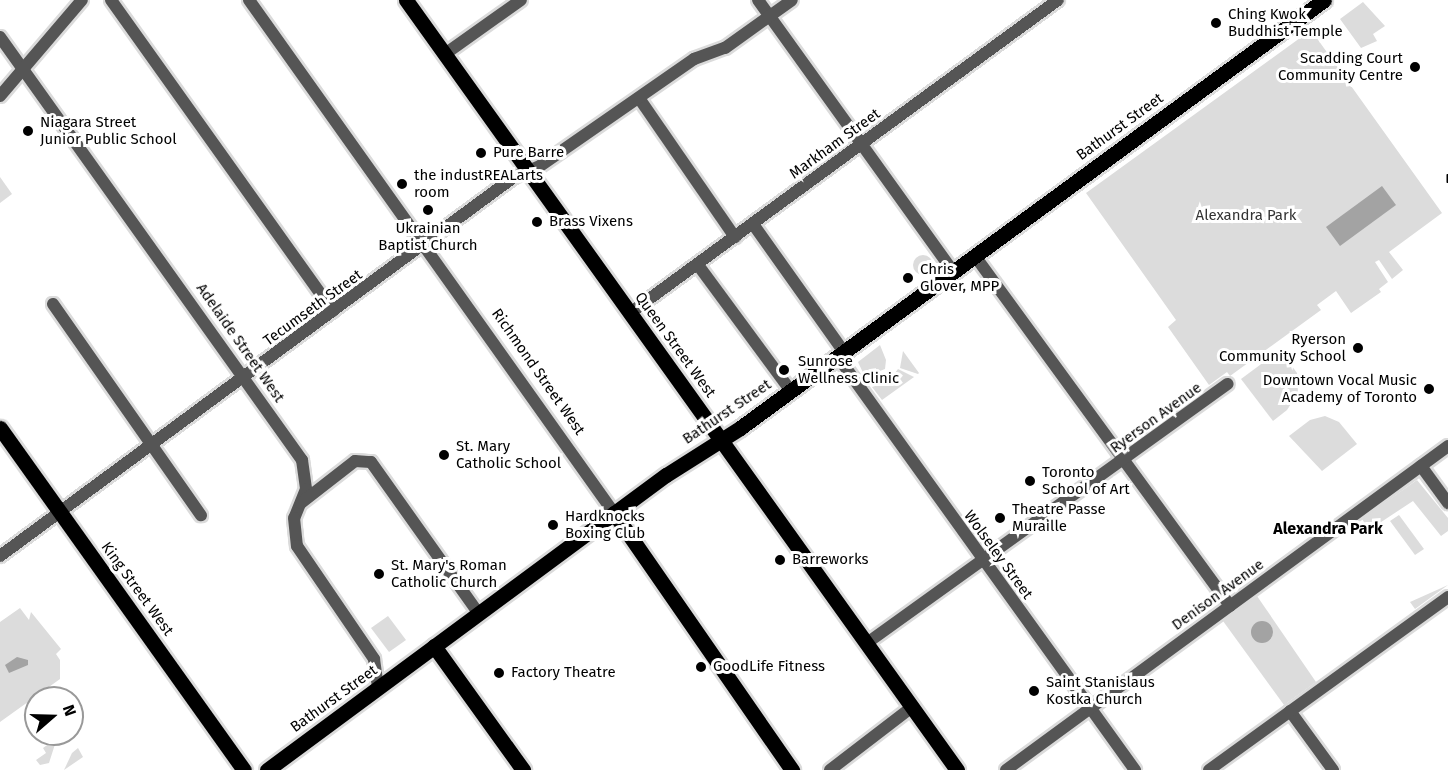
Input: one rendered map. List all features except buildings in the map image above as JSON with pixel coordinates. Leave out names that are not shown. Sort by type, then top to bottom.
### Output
[{"type":"main road","name":"Queen Street West","points":[[406,0],[957,770]]},
{"type":"main road","name":"Bathurst Street","points":[[267,770],[614,513],[791,391],[1324,0]]},
{"type":"main road","name":"King Street West","points":[[0,428],[244,770]]},
{"type":"main road","name":"Richmond Street West","points":[[614,513],[792,770]]},
{"type":"main road","points":[[435,646],[523,770]]},
{"type":"street","points":[[0,96],[82,0]]},
{"type":"street","points":[[111,0],[333,311]]},
{"type":"street","name":"Richmond Street West","points":[[249,0],[614,513]]},
{"type":"street","points":[[445,54],[521,0]]},
{"type":"street","points":[[758,0],[953,272]]},
{"type":"street","name":"Tecumseth Street","points":[[2,555],[424,243],[694,59],[725,48],[792,0]]},
{"type":"street","name":"Markham Street","points":[[630,313],[1058,0]]},
{"type":"street","name":"Adelaide Street West","points":[[0,37],[302,460],[306,489],[293,532],[297,546],[374,659],[378,688]]},
{"type":"street","points":[[639,98],[735,237]]},
{"type":"street","name":"Wolseley Street","points":[[753,224],[984,561],[1136,770]]},
{"type":"street","points":[[975,256],[1125,458],[1230,606]]},
{"type":"street","points":[[698,265],[791,391]]},
{"type":"street","points":[[53,304],[201,515]]},
{"type":"street","name":"Ryerson Avenue","points":[[867,643],[1228,384]]},
{"type":"street","name":"Denison Avenue","points":[[1006,770],[1448,446]]},
{"type":"street","points":[[300,504],[355,461],[371,462],[478,614]]},
{"type":"street","points":[[1421,466],[1448,503]]},
{"type":"street","points":[[1209,770],[1448,597]]},
{"type":"street","points":[[830,770],[912,707]]},
{"type":"street","points":[[1290,711],[1333,770]]},
{"type":"green space","points":[[1363,2],[1385,26],[1373,34],[1377,41],[1361,48],[1340,19]]},
{"type":"green space","name":"Alexandra Park","points":[[1311,30],[1442,213],[1389,252],[1403,270],[1392,279],[1379,260],[1375,262],[1388,282],[1379,289],[1381,292],[1351,313],[1336,291],[1317,305],[1321,310],[1230,376],[1227,372],[1209,385],[1168,327],[1176,320],[1086,193]]},
{"type":"green space","points":[[0,177],[12,194],[0,203]]},
{"type":"green space","points":[[923,255],[930,258],[933,265],[930,272],[923,275],[916,272],[913,265],[916,258]]},
{"type":"green space","points":[[880,345],[886,360],[885,369],[865,377],[858,362]]},
{"type":"green space","points":[[1280,350],[1297,373],[1298,393],[1287,410],[1273,421],[1241,379]]},
{"type":"green space","points":[[903,351],[919,373],[918,374],[900,368]]},
{"type":"green space","points":[[898,369],[914,377],[882,400],[872,387],[888,382]]},
{"type":"green space","points":[[1325,416],[1339,422],[1357,444],[1322,471],[1289,436],[1310,420]]},
{"type":"green space","points":[[1417,480],[1448,518],[1448,531],[1441,536],[1413,501],[1369,530],[1362,519]]},
{"type":"green space","points":[[1399,515],[1424,549],[1415,555],[1390,521]]},
{"type":"green space","points":[[1448,585],[1415,609],[1410,602]]},
{"type":"green space","points":[[1257,596],[1316,682],[1284,705],[1223,621]]},
{"type":"green space","points":[[20,608],[29,620],[31,612],[61,649],[56,654],[60,660],[60,679],[50,686],[24,686],[24,705],[0,722],[0,622]]},
{"type":"green space","points":[[388,616],[406,640],[389,652],[371,628]]},
{"type":"green space","points":[[54,746],[49,763],[40,765],[36,760],[46,753],[43,748]]},
{"type":"green space","points":[[78,748],[83,757],[64,770],[72,753]]},
{"type":"shaded area","points":[[1382,186],[1396,205],[1340,246],[1326,227]]},
{"type":"shaded area","points":[[1258,621],[1266,621],[1273,628],[1273,636],[1266,643],[1258,643],[1251,636],[1251,628]]},
{"type":"shaded area","points":[[17,657],[28,660],[28,665],[9,673],[5,665]]},
{"type":"tram line","points":[[403,0],[954,770]]},
{"type":"tram line","points":[[263,770],[665,473],[753,416],[1320,0]]},
{"type":"tram line","points":[[1448,175],[1448,182]]},
{"type":"tram line","points":[[0,424],[247,770]]},
{"type":"place","name":"Ching Kwok Buddhist Temple","points":[[1216,23]]},
{"type":"place","name":"Scadding Court Community Centre","points":[[1415,67]]},
{"type":"place","name":"Niagara Street Junior Public School","points":[[28,131]]},
{"type":"place","name":"Pure Barre","points":[[481,153]]},
{"type":"place","name":"the industREALarts room","points":[[402,184]]},
{"type":"place","name":"Ukrainian Baptist Church","points":[[428,210]]},
{"type":"place","name":"Brass Vixens","points":[[537,222]]},
{"type":"place","name":"Chris Glover, MPP","points":[[908,278]]},
{"type":"place","name":"Ryerson Community School","points":[[1358,348]]},
{"type":"place","name":"Sunrose Wellness Clinic","points":[[784,370]]},
{"type":"place","name":"Downtown Vocal Music Academy of Toronto","points":[[1429,389]]},
{"type":"place","name":"St. Mary Catholic School","points":[[444,455]]},
{"type":"place","name":"Toronto School of Art","points":[[1030,481]]},
{"type":"place","name":"Theatre Passe Muraille","points":[[1000,518]]},
{"type":"place","name":"Hardknocks Boxing Club","points":[[553,525]]},
{"type":"place","name":"Barreworks","points":[[780,560]]},
{"type":"place","name":"St. Mary's Roman Catholic Church","points":[[379,574]]},
{"type":"place","name":"GoodLife Fitness","points":[[701,667]]},
{"type":"place","name":"Factory Theatre","points":[[499,673]]},
{"type":"place","name":"Saint Stanislaus Kostka Church","points":[[1034,691]]},
{"type":"district","name":"Alexandra Park","points":[[1328,529]]}]
